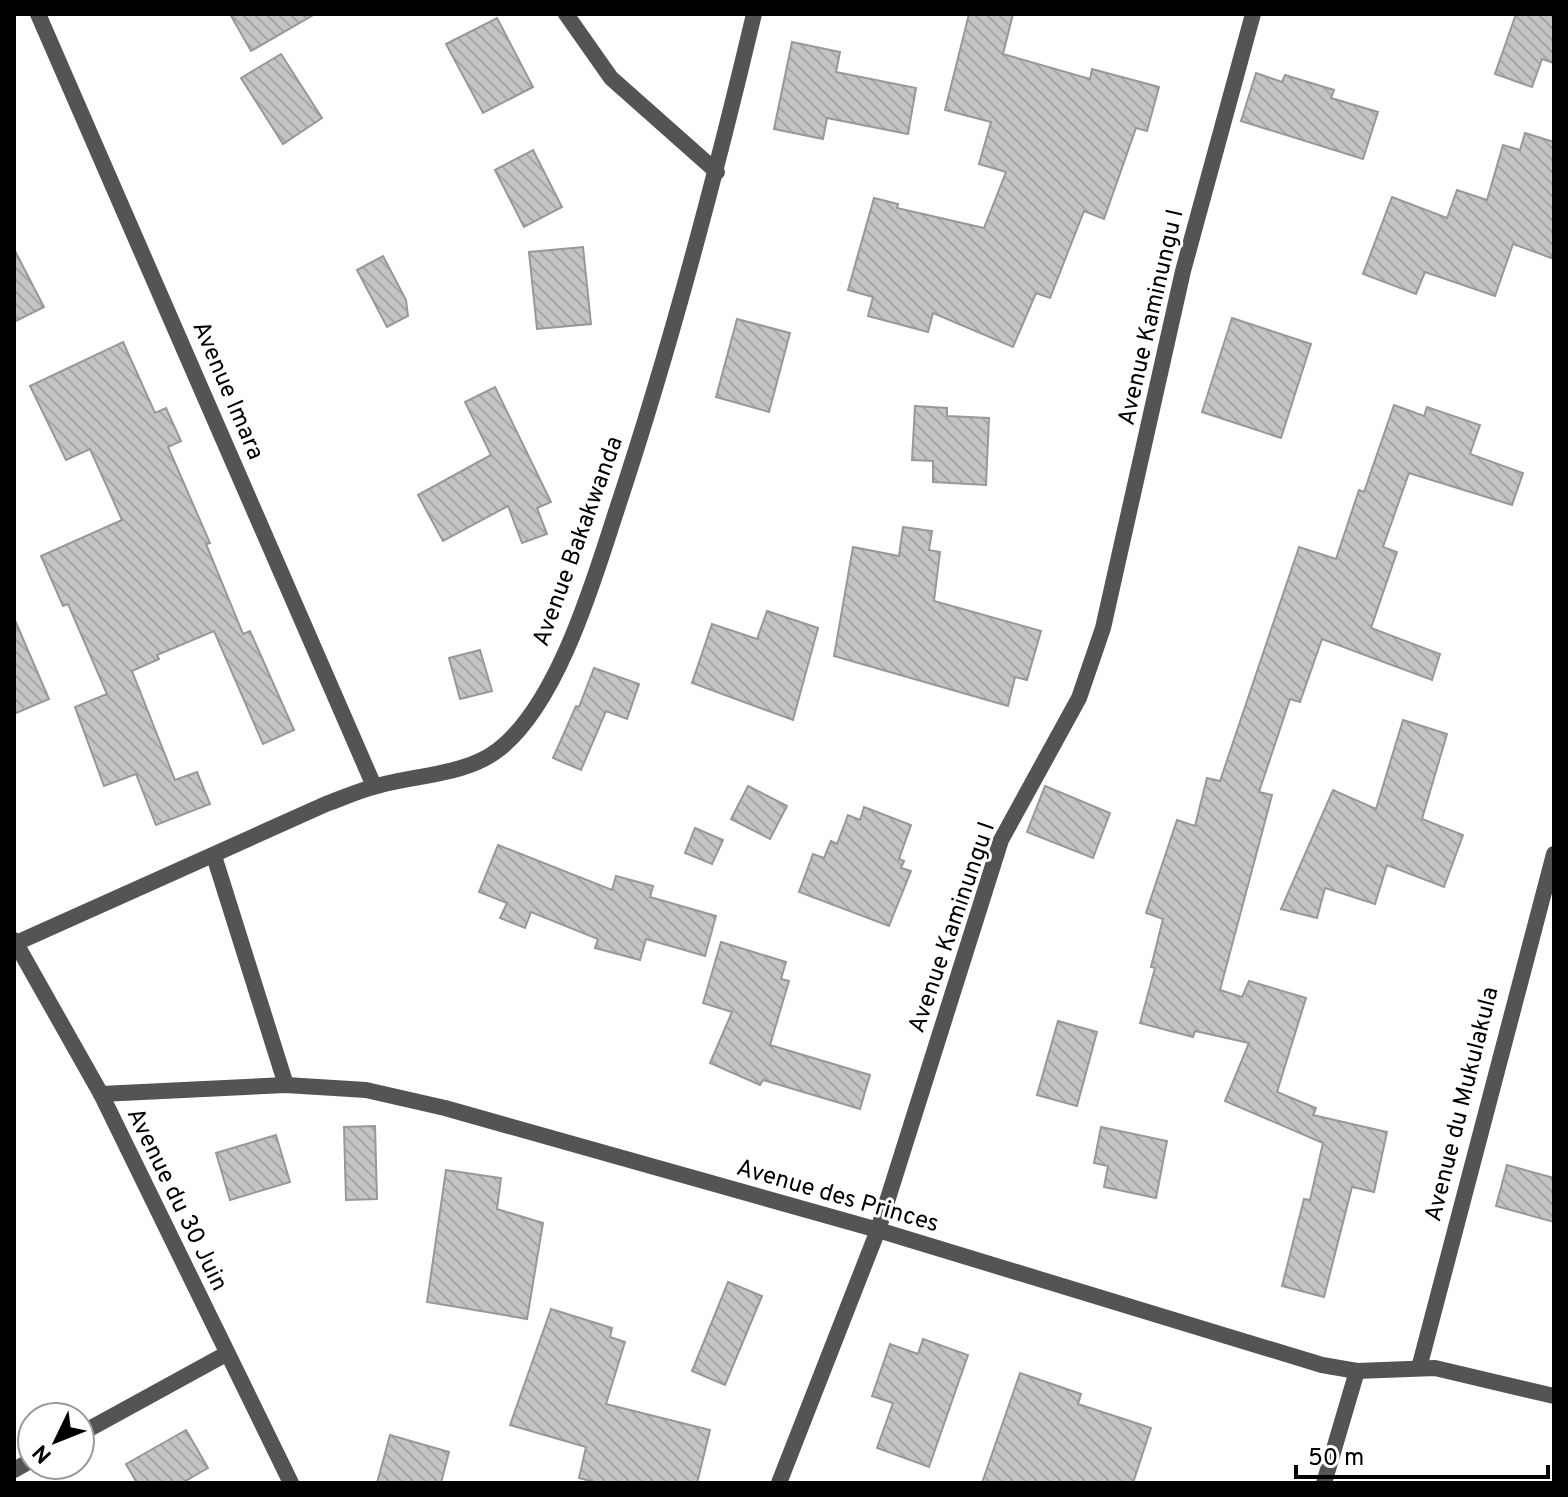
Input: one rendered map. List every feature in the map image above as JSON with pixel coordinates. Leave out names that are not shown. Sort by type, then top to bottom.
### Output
[{"type":"street","name":"Avenue Imara","points":[[38,14],[374,786]]},
{"type":"street","points":[[566,14],[611,78],[717,172]]},
{"type":"street","name":"Avenue Bakakwanda","points":[[15,942],[326,804],[374,786],[470,764],[496,752],[516,734],[551,679],[592,585],[636,452],[717,172],[754,14]]},
{"type":"street","name":"Avenue Kaminungu I","points":[[779,1483],[878,1230],[1001,840],[1079,698],[1103,628],[1183,271],[1253,14]]},
{"type":"street","name":"Avenue du Mukulakula","points":[[1419,1368],[1554,854]]},
{"type":"street","points":[[214,856],[286,1085]]},
{"type":"street","name":"Avenue du 30 Juin","points":[[15,942],[101,1094],[291,1483]]},
{"type":"street","name":"Avenue des Princes","points":[[101,1094],[286,1085],[366,1090],[445,1108],[878,1230],[1322,1365],[1357,1371],[1419,1368],[1453,1372],[1554,1396]]},
{"type":"street","points":[[96,1425],[226,1354]]},
{"type":"street","points":[[1324,1483],[1357,1371]]},
{"type":"building","points":[[230,14],[315,14],[251,51]]},
{"type":"building","points":[[969,14],[1013,14],[1003,54],[1090,79],[1092,69],[1159,87],[1147,131],[1136,128],[1104,219],[1084,211],[1050,298],[1036,293],[1013,347],[933,313],[928,332],[868,316],[873,297],[848,290],[874,198],[898,204],[897,208],[984,228],[1006,172],[979,164],[991,122],[945,110]]},
{"type":"building","points":[[1516,14],[1554,14],[1554,63],[1542,59],[1532,87],[1495,74]]},
{"type":"building","points":[[497,18],[533,87],[483,113],[446,44]]},
{"type":"building","points":[[792,42],[840,52],[836,72],[916,88],[908,134],[827,118],[823,139],[774,129]]},
{"type":"building","points":[[281,54],[322,118],[283,144],[241,78]]},
{"type":"building","points":[[1256,73],[1282,82],[1285,75],[1334,90],[1331,98],[1378,112],[1363,159],[1241,121]]},
{"type":"building","points":[[1525,133],[1554,142],[1554,259],[1513,244],[1495,296],[1425,272],[1416,294],[1363,274],[1392,197],[1447,218],[1457,190],[1487,200],[1503,145],[1520,150]]},
{"type":"building","points":[[533,150],[562,207],[524,227],[495,170]]},
{"type":"building","points":[[583,247],[591,324],[537,329],[529,252]]},
{"type":"building","points":[[14,249],[44,307],[14,322]]},
{"type":"building","points":[[383,256],[406,300],[408,316],[387,327],[357,270]]},
{"type":"building","points":[[1232,318],[1311,344],[1281,438],[1202,412]]},
{"type":"building","points":[[737,319],[790,333],[769,412],[716,397]]},
{"type":"building","points":[[123,342],[155,413],[166,408],[181,441],[168,447],[210,543],[206,544],[243,634],[250,631],[294,730],[263,744],[214,631],[157,655],[159,659],[132,671],[175,780],[197,772],[210,804],[156,825],[136,774],[104,786],[75,707],[107,694],[68,604],[63,606],[41,556],[122,520],[90,449],[66,460],[30,386]]},
{"type":"building","points":[[495,387],[551,502],[537,508],[547,534],[522,543],[508,506],[443,541],[418,495],[491,455],[465,402]]},
{"type":"building","points":[[1394,405],[1424,416],[1427,407],[1480,425],[1470,454],[1523,473],[1512,505],[1409,473],[1383,547],[1397,552],[1371,628],[1440,654],[1432,680],[1322,639],[1300,702],[1290,699],[1259,792],[1272,795],[1220,990],[1242,997],[1249,981],[1306,998],[1277,1092],[1316,1108],[1313,1115],[1387,1132],[1374,1192],[1352,1187],[1324,1297],[1282,1286],[1304,1199],[1310,1200],[1323,1143],[1225,1101],[1249,1043],[1195,1031],[1193,1037],[1140,1023],[1155,968],[1151,967],[1163,919],[1146,913],[1177,820],[1195,826],[1207,778],[1220,781],[1299,547],[1336,559],[1359,490],[1364,492]]},
{"type":"building","points":[[915,406],[947,408],[947,416],[989,418],[986,485],[933,482],[933,461],[912,460]]},
{"type":"building","points":[[903,527],[932,531],[929,550],[940,552],[934,601],[1041,631],[1027,680],[1015,677],[1008,706],[834,656],[853,547],[899,556]]},
{"type":"building","points":[[767,611],[818,628],[793,720],[692,683],[712,624],[757,639]]},
{"type":"building","points":[[14,618],[49,699],[14,714]]},
{"type":"building","points":[[480,650],[492,691],[460,699],[449,658]]},
{"type":"building","points":[[594,668],[639,684],[627,719],[606,711],[581,770],[553,758],[576,706],[579,707]]},
{"type":"building","points":[[1403,720],[1447,734],[1422,819],[1463,835],[1444,887],[1387,865],[1375,904],[1325,888],[1317,918],[1281,909],[1333,790],[1376,809]]},
{"type":"building","points":[[748,786],[787,806],[770,839],[731,819]]},
{"type":"building","points":[[1045,786],[1110,813],[1093,858],[1027,832]]},
{"type":"building","points":[[864,807],[911,825],[899,859],[904,861],[901,868],[911,871],[889,926],[799,892],[813,854],[824,858],[831,841],[837,844],[848,815],[860,820]]},
{"type":"building","points":[[695,828],[723,840],[712,864],[685,853]]},
{"type":"building","points":[[498,845],[612,890],[616,876],[653,886],[650,897],[716,916],[705,956],[646,939],[640,960],[595,948],[598,939],[531,912],[525,928],[500,918],[507,903],[479,892]]},
{"type":"building","points":[[721,942],[786,962],[781,979],[789,981],[770,1045],[870,1075],[860,1109],[763,1080],[760,1085],[710,1063],[732,1012],[703,1003]]},
{"type":"building","points":[[1058,1021],[1097,1032],[1077,1106],[1037,1095]]},
{"type":"building","points":[[375,1126],[377,1199],[346,1200],[344,1127]]},
{"type":"building","points":[[1101,1127],[1167,1141],[1156,1198],[1104,1187],[1108,1166],[1094,1163]]},
{"type":"building","points":[[276,1135],[290,1182],[230,1200],[216,1153]]},
{"type":"building","points":[[1507,1165],[1554,1178],[1554,1222],[1496,1206]]},
{"type":"building","points":[[446,1170],[501,1178],[497,1209],[543,1223],[527,1319],[427,1302]]},
{"type":"building","points":[[728,1282],[762,1296],[725,1385],[692,1371]]},
{"type":"building","points":[[551,1309],[612,1328],[610,1337],[625,1342],[606,1404],[710,1430],[697,1483],[598,1483],[579,1478],[586,1447],[510,1425]]},
{"type":"building","points":[[923,1339],[968,1355],[929,1467],[877,1448],[893,1403],[872,1396],[890,1344],[918,1354]]},
{"type":"building","points":[[1020,1373],[1081,1394],[1078,1404],[1151,1428],[1133,1483],[982,1483]]},
{"type":"building","points":[[186,1430],[208,1468],[182,1483],[137,1483],[126,1464]]},
{"type":"building","points":[[390,1435],[449,1452],[441,1483],[377,1483]]}]
